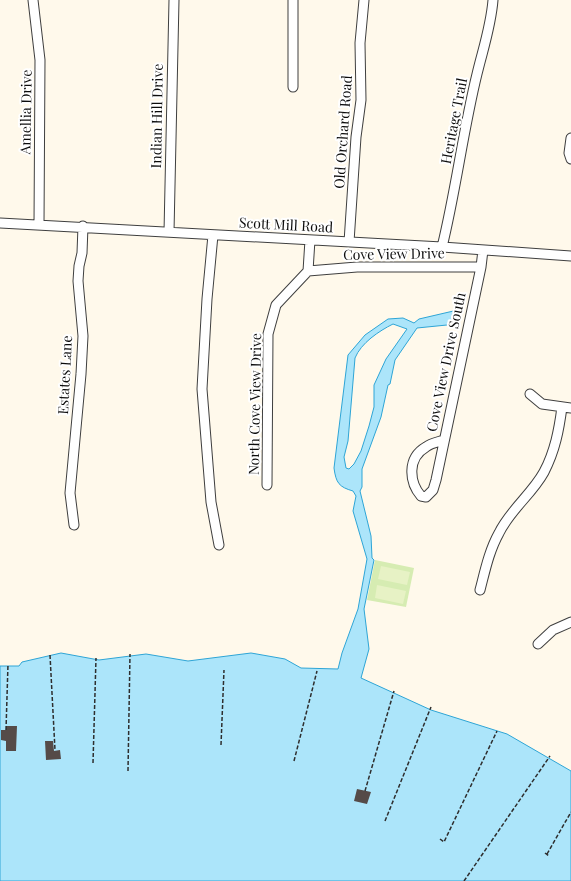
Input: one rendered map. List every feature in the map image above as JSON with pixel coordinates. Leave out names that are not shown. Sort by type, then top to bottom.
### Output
[{"type":"street","name":"Amellia Drive","points":[[33,0],[40,60],[38,224]]},
{"type":"street","name":"Indian Hill Drive","points":[[169,232],[174,0]]},
{"type":"street","points":[[293,0],[293,87]]},
{"type":"street","name":"Old Orchard Road","points":[[349,242],[356,137],[361,100],[360,43],[364,0]]},
{"type":"street","name":"Heritage Trail","points":[[442,247],[452,207],[477,74],[486,43],[493,0]]},
{"type":"street","points":[[571,138],[569,153],[571,159]]},
{"type":"street","name":"Scott Mill Road","points":[[0,223],[83,226],[571,256]]},
{"type":"street","name":"Estates Lane","points":[[74,525],[70,493],[83,336],[78,266],[82,253],[83,226]]},
{"type":"street","points":[[213,235],[207,299],[202,389],[211,502],[219,545]]},
{"type":"street","points":[[308,271],[310,240]]},
{"type":"street","name":"Cove View Drive South","points":[[444,440],[425,447],[419,453],[412,468],[412,483],[421,496],[426,497],[430,495],[436,480],[481,267],[483,250]]},
{"type":"street","name":"Cove View Drive","points":[[308,271],[357,267],[481,267]]},
{"type":"street","name":"North Cove View Drive","points":[[267,485],[268,334],[276,305],[308,271]]},
{"type":"street","points":[[480,590],[489,553],[499,531],[544,473],[552,456],[567,408],[542,404],[530,394]]},
{"type":"street","points":[[538,644],[553,630],[571,622]]},
{"type":"path","points":[[128,771],[130,654]]},
{"type":"path","points":[[50,655],[54,750]]},
{"type":"path","points":[[93,763],[96,658]]},
{"type":"path","points":[[6,730],[8,664]]},
{"type":"path","points":[[221,745],[224,670]]},
{"type":"path","points":[[294,761],[317,672]]},
{"type":"path","points":[[365,791],[394,691]]},
{"type":"path","points":[[386,821],[431,707]]},
{"type":"path","points":[[440,840],[444,842],[497,731]]},
{"type":"path","points":[[464,881],[550,756]]},
{"type":"path","points":[[547,854],[571,812]]},
{"type":"green space","points":[[375,560],[414,568],[406,607],[367,600]]},
{"type":"green space","points":[[381,566],[410,572],[407,585],[378,579]]},
{"type":"green space","points":[[377,585],[406,591],[403,604],[375,598]]},
{"type":"water","points":[[462,309],[457,324],[417,328],[395,360],[381,417],[362,469],[362,487],[360,491],[371,536],[372,558],[374,560],[364,609],[369,649],[361,678],[431,710],[507,734],[571,771],[571,881],[0,881],[0,666],[19,666],[22,662],[61,653],[99,660],[146,654],[188,661],[251,653],[285,659],[301,668],[338,669],[342,653],[358,609],[367,559],[353,511],[356,496],[353,491],[344,488],[339,484],[334,468],[348,355],[365,335],[388,319],[403,318],[414,323],[419,319]],"holes":[[[393,324],[407,329],[386,359],[374,385],[374,407],[361,451],[354,464],[349,469],[346,468],[344,457],[348,441],[355,358],[366,342]]]},
{"type":"building","points":[[6,726],[17,726],[16,751],[6,751],[6,741],[1,740],[1,730],[6,730]]},
{"type":"building","points":[[45,741],[53,741],[54,751],[60,750],[61,759],[46,760]]},
{"type":"building","points":[[357,789],[371,792],[367,804],[354,801]]}]
